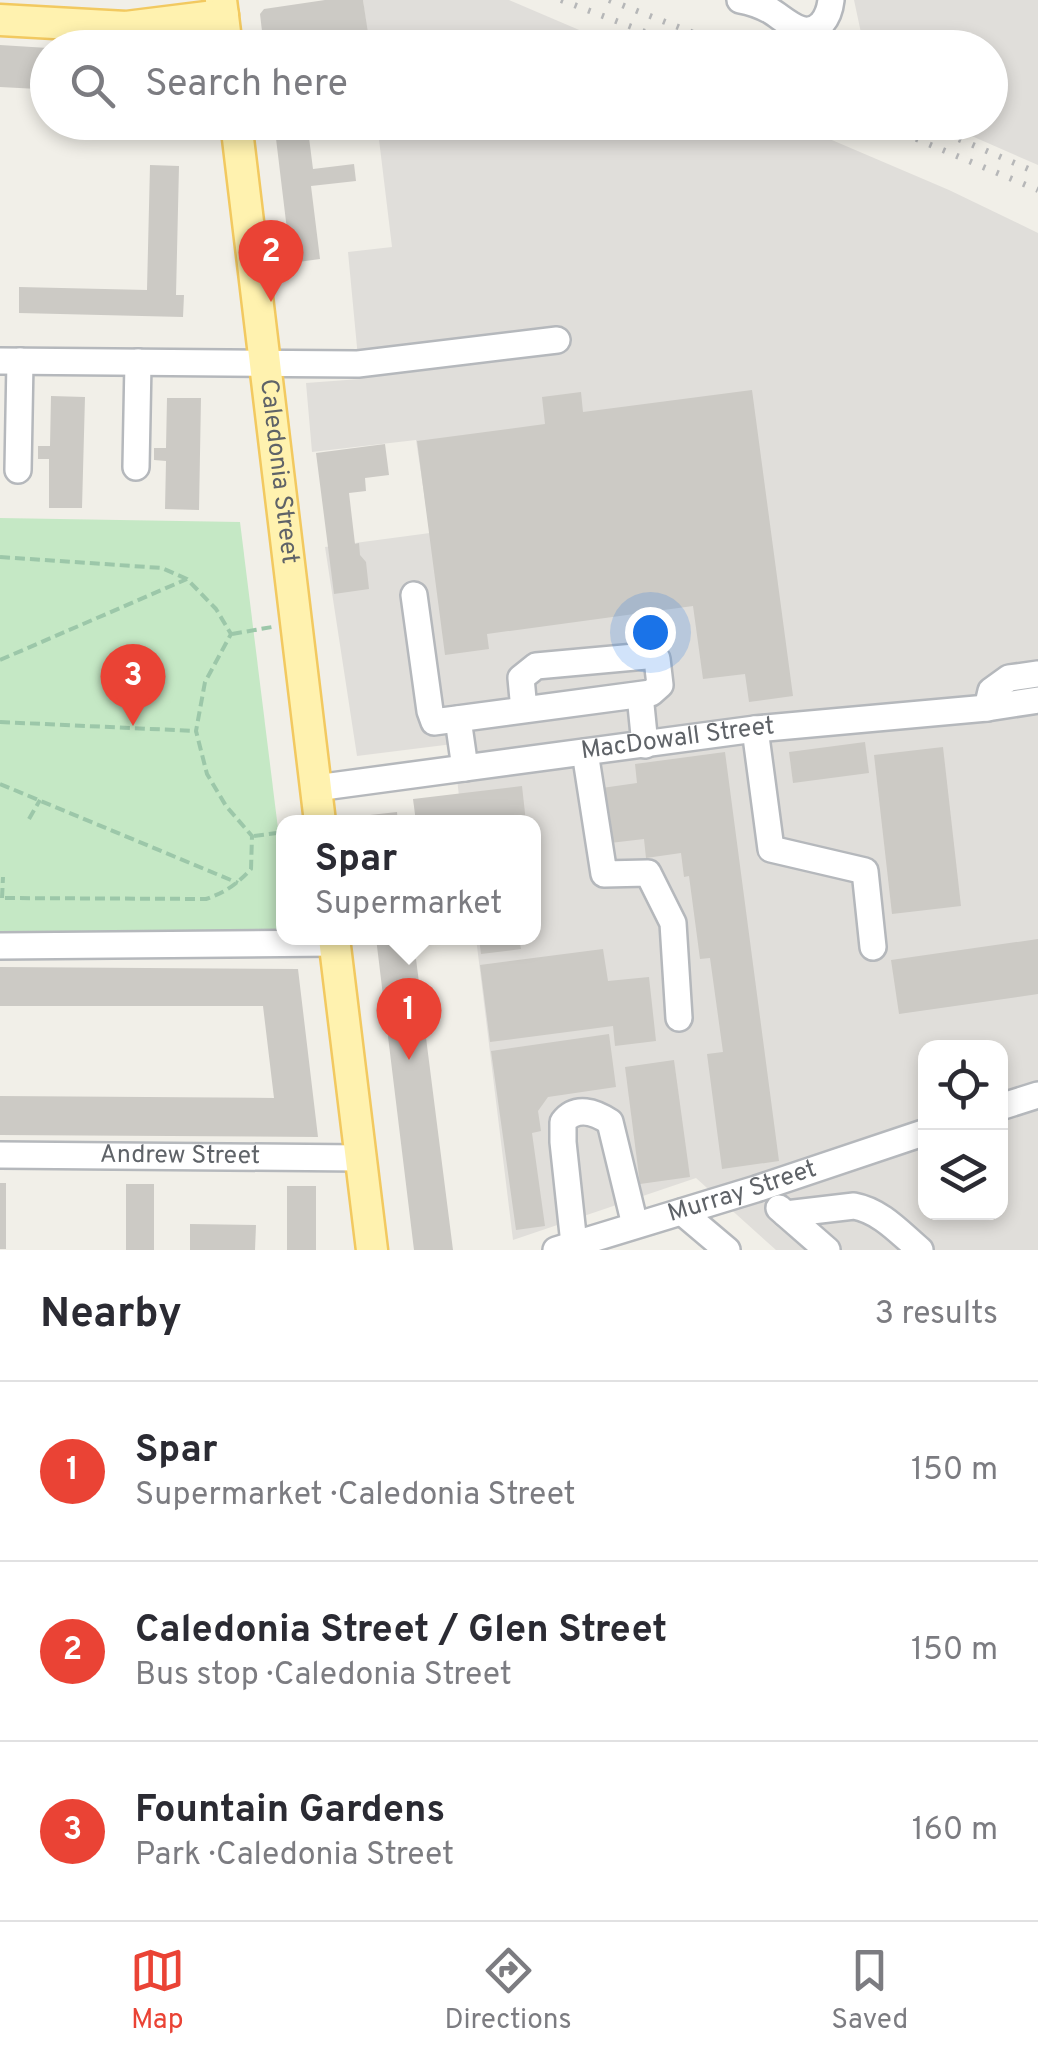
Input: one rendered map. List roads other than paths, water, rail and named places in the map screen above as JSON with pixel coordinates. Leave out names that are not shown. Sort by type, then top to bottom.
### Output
[{"type":"main road","points":[[132,30],[229,5],[228,30]]},
{"type":"main road","points":[[0,20],[58,30]]},
{"type":"main road","name":"Caledonia Street","points":[[238,140],[319,815]]},
{"type":"main road","points":[[336,945],[372,1250]]},
{"type":"street","points":[[740,0],[762,6],[803,30]]},
{"type":"street","points":[[809,30],[824,20],[831,0]]},
{"type":"street","points":[[18,470],[10,361],[358,364],[557,340]]},
{"type":"street","points":[[136,468],[138,362]]},
{"type":"street","points":[[414,595],[434,722],[640,696],[651,693],[660,685],[657,659],[646,656],[536,666],[521,678],[524,710]]},
{"type":"street","points":[[987,708],[991,691],[1009,678],[1038,674]]},
{"type":"street","points":[[640,696],[645,744]]},
{"type":"street","name":"MacDowall Street","points":[[316,788],[755,729],[1038,700]]},
{"type":"street","points":[[458,720],[465,768]]},
{"type":"street","points":[[755,729],[770,849],[865,871],[873,948]]},
{"type":"street","points":[[586,752],[604,874],[648,873],[673,923],[679,1018]]},
{"type":"street","points":[[0,946],[276,941]]},
{"type":"street","points":[[1008,1104],[1038,1094]]},
{"type":"street","points":[[565,1247],[563,1122],[572,1113],[591,1111],[610,1122],[636,1225]]},
{"type":"street","name":"Murray Street","points":[[565,1247],[918,1135]]},
{"type":"street","name":"Andrew Street","points":[[0,1156],[361,1158]]},
{"type":"street","points":[[756,1189],[827,1250]]},
{"type":"street","points":[[786,1214],[865,1208],[920,1250]]},
{"type":"street","points":[[682,1212],[727,1250]]},
{"type":"railway","points":[[561,0],[640,30]]},
{"type":"railway","points":[[609,0],[686,30]]},
{"type":"railway","points":[[919,140],[1038,190]]},
{"type":"railway","points":[[961,140],[1038,173]]},
{"type":"place","name":"Caledonia Street / Glen Street","points":[[271,302]]},
{"type":"place","name":"Fountain Gardens","points":[[133,726]]},
{"type":"place","name":"Spar","points":[[409,1060]]}]
